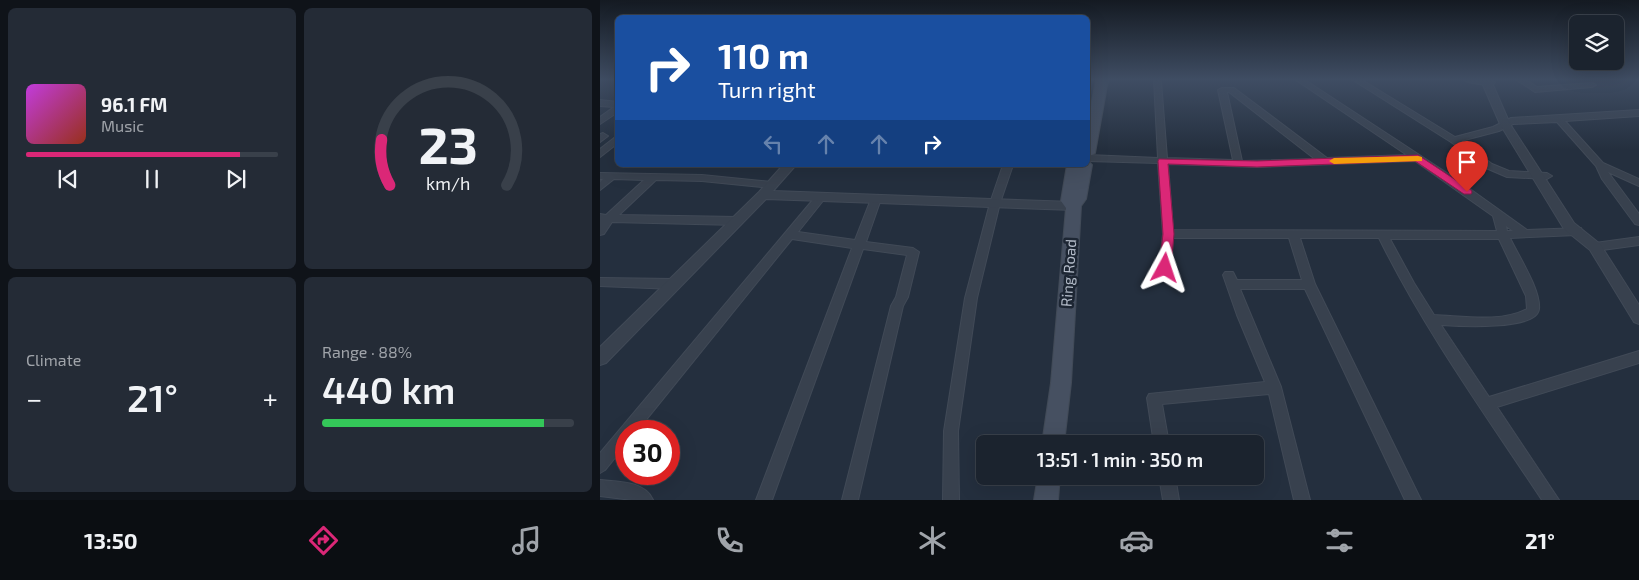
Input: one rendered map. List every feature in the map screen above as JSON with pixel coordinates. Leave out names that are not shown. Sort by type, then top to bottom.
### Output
[{"type":"main road","points":[[1090,143],[1098,103]]},
{"type":"main road","points":[[1074,167],[1068,201],[1074,206]]},
{"type":"main road","name":"Ring Road","points":[[1054,435],[1061,383],[1074,206],[1079,200],[1085,167]]},
{"type":"main road","points":[[1046,500],[1048,485]]},
{"type":"street","points":[[602,103],[615,106]]},
{"type":"street","points":[[1158,103],[1168,234],[1165,268]]},
{"type":"street","points":[[1225,103],[1238,163]]},
{"type":"street","points":[[1249,103],[1324,161]]},
{"type":"street","points":[[1335,103],[1418,158],[1525,234]]},
{"type":"street","points":[[1395,103],[1454,140],[1489,166],[1507,174],[1543,176]]},
{"type":"street","points":[[1496,103],[1543,176],[1569,226],[1595,247],[1634,302],[1639,318]]},
{"type":"street","points":[[600,121],[615,108]]},
{"type":"street","points":[[1454,140],[1496,129],[1508,122],[1559,120],[1580,116],[1639,112]]},
{"type":"street","points":[[1629,114],[1639,121]]},
{"type":"street","points":[[1559,120],[1600,165],[1605,177],[1639,220]]},
{"type":"street","points":[[600,154],[615,141]]},
{"type":"street","points":[[1090,158],[1238,163],[1418,158]]},
{"type":"street","points":[[1600,165],[1639,183]]},
{"type":"street","points":[[600,358],[768,190],[788,167]]},
{"type":"street","points":[[951,500],[951,431],[970,307],[995,203],[1007,167]]},
{"type":"street","points":[[600,176],[719,179],[768,190],[821,197],[1074,206]]},
{"type":"street","points":[[600,187],[612,176]]},
{"type":"street","points":[[600,231],[605,218],[652,178]]},
{"type":"street","points":[[637,420],[821,197]]},
{"type":"street","points":[[764,500],[876,199]]},
{"type":"street","points":[[1430,320],[1510,321],[1526,317],[1533,311],[1532,296],[1503,235],[1498,214]]},
{"type":"street","points":[[605,218],[737,221]]},
{"type":"street","points":[[1168,234],[1294,236],[1503,235],[1577,231]]},
{"type":"street","points":[[789,235],[913,252],[902,297],[897,306],[850,500]]},
{"type":"street","points":[[1383,235],[1409,286],[1430,320],[1551,500]]},
{"type":"street","points":[[1294,236],[1309,284],[1413,500]]},
{"type":"street","points":[[1595,247],[1639,241]]},
{"type":"street","points":[[1302,500],[1274,387],[1243,315],[1231,280],[1309,284]]},
{"type":"street","points":[[600,282],[674,284]]},
{"type":"street","points":[[1486,404],[1639,357]]},
{"type":"street","points":[[1160,435],[1154,398],[1274,387]]},
{"type":"street","points":[[600,465],[615,447]]},
{"type":"street","points":[[1168,485],[1171,500]]},
{"type":"street","points":[[600,488],[634,492],[645,500]]},
{"type":"slow traffic","points":[[1334,161],[1418,159]]},
{"type":"route","points":[[1165,268],[1168,234],[1162,161],[1257,164],[1418,158],[1467,192]]}]
